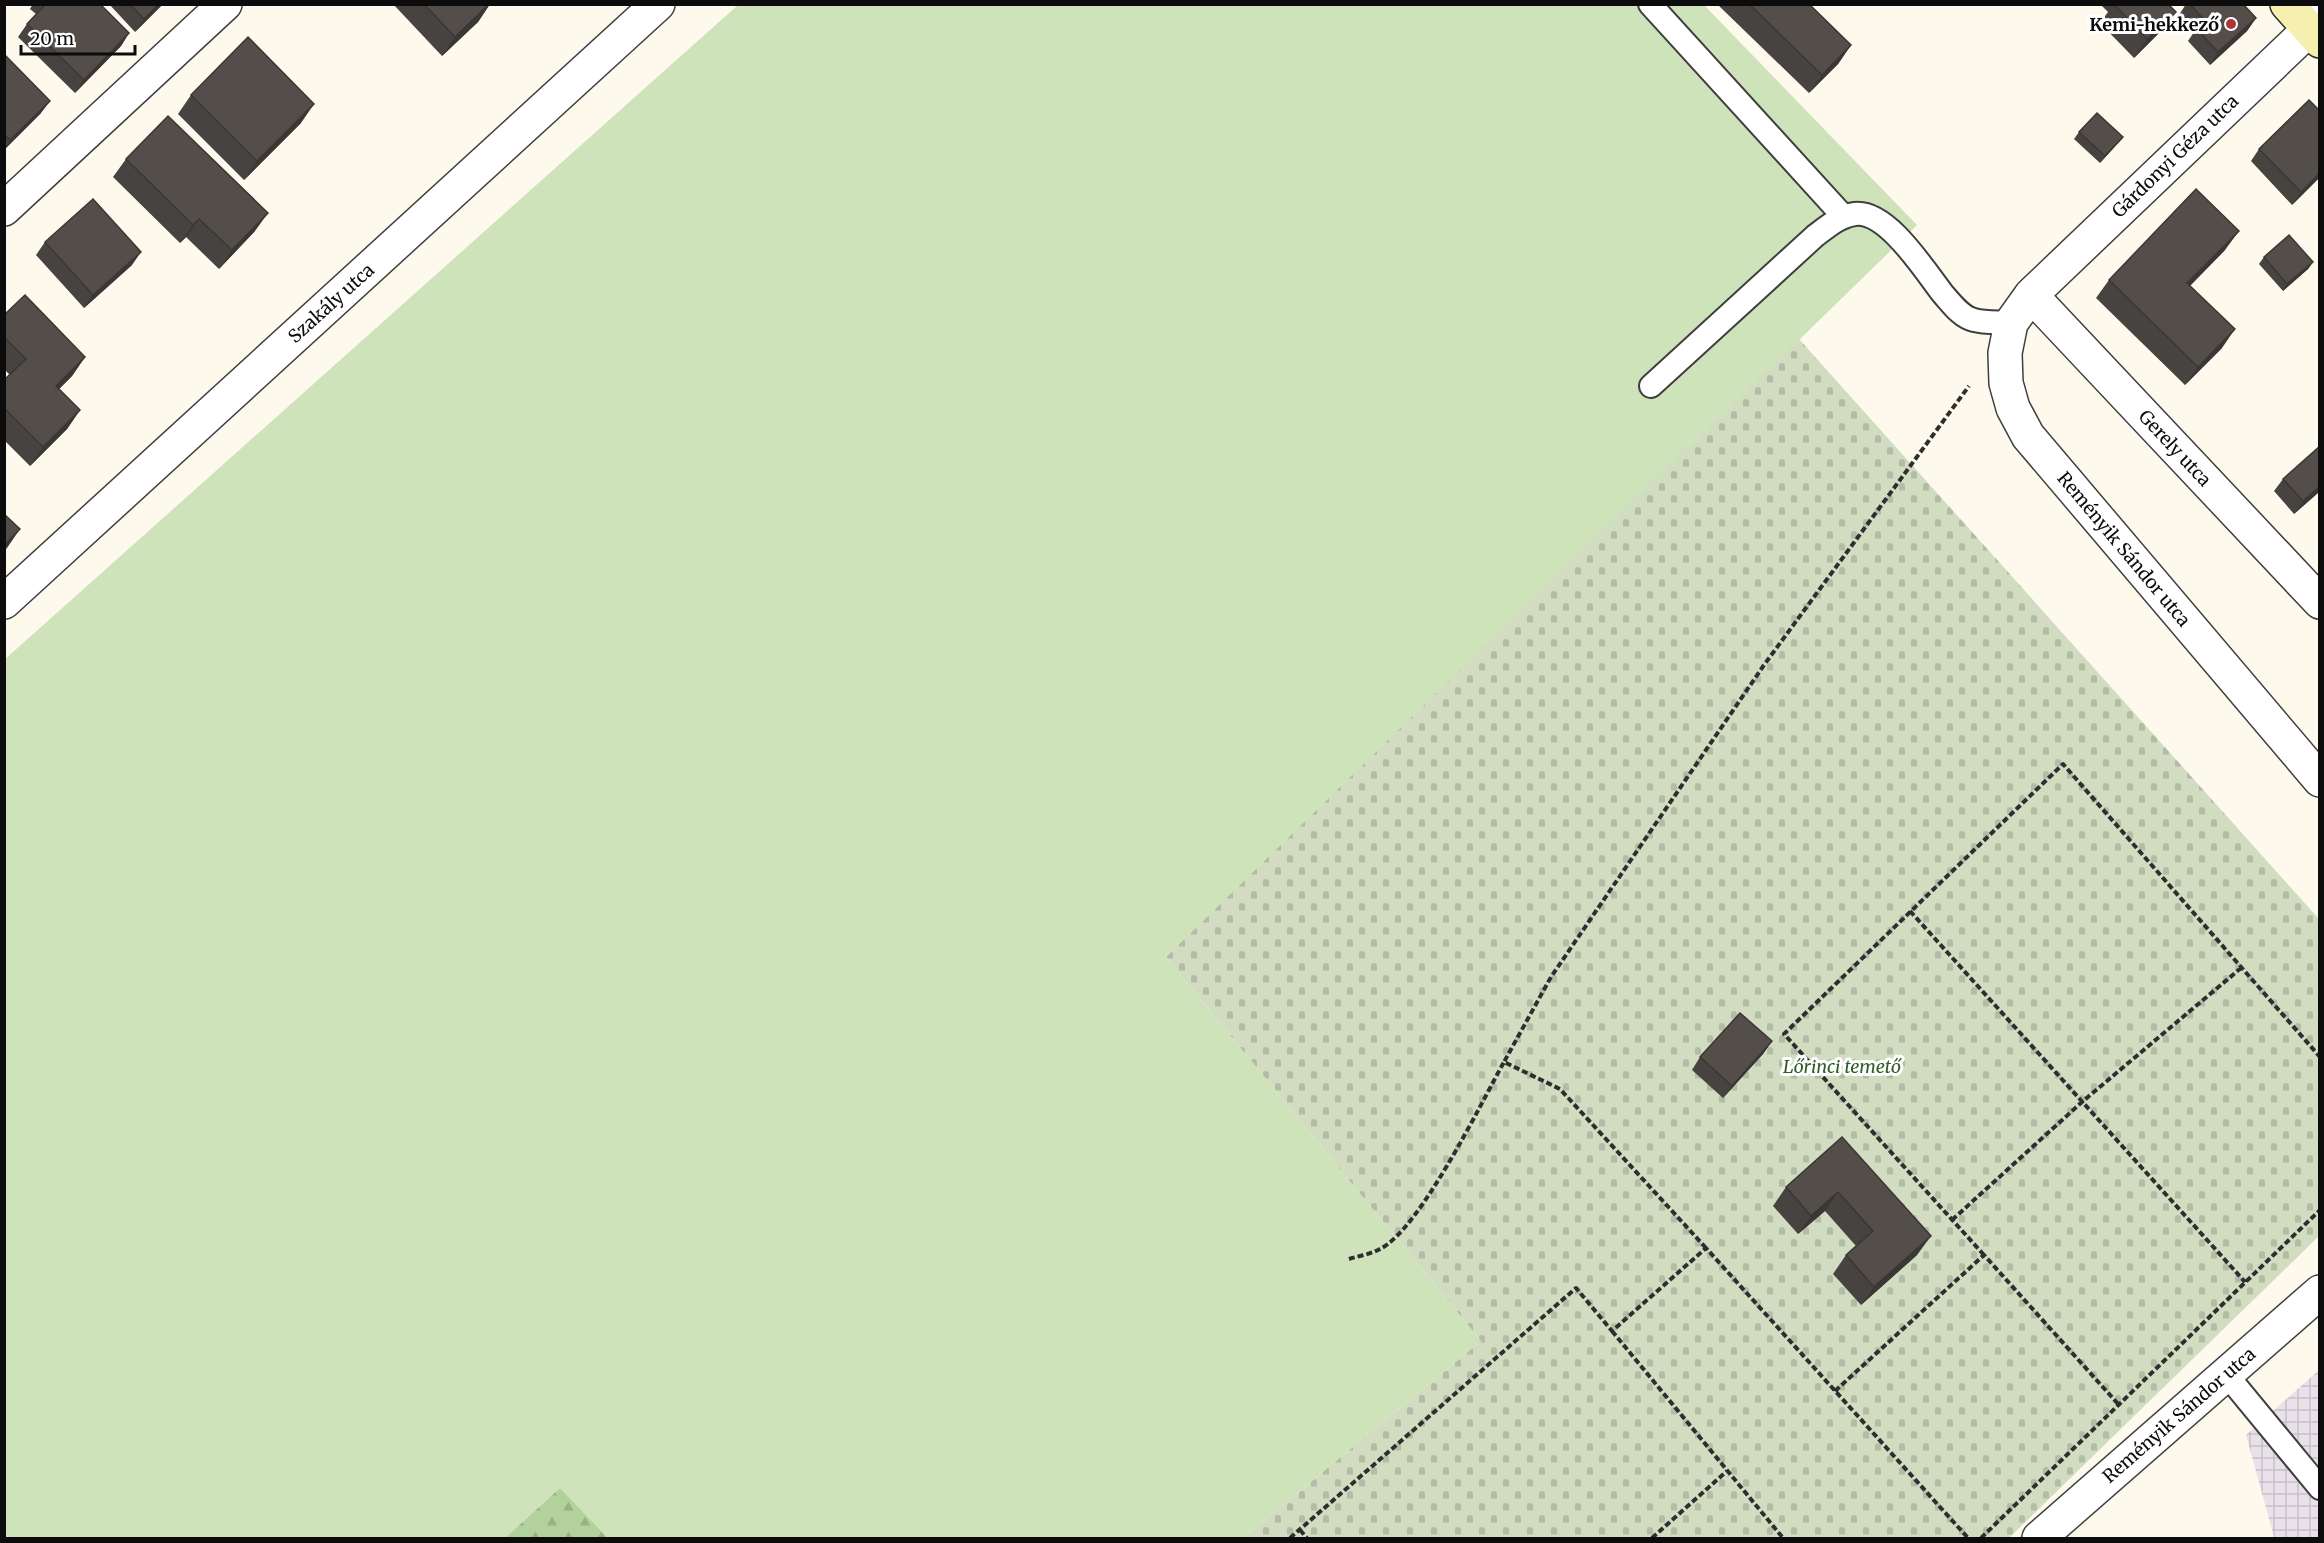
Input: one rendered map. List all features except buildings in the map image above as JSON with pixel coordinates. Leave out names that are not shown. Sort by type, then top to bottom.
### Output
[{"type":"street","points":[[4,209],[225,4]]},
{"type":"street","name":"Szakály utca","points":[[4,602],[658,4]]},
{"type":"street","points":[[2286,4],[2316,29]]},
{"type":"street","name":"Gárdonyi Géza utca","points":[[2031,295],[2316,29]]},
{"type":"street","name":"Reményik Sándor utca","points":[[2031,295],[2011,323],[2006,353],[2006,383],[2013,408],[2028,436],[2319,780]]},
{"type":"street","name":"Gerely utca","points":[[2031,295],[2319,602]]},
{"type":"street","name":"Reményik Sándor utca","points":[[2039,1539],[2319,1292]]},
{"type":"lane","points":[[1650,4],[1844,217]]},
{"type":"lane","points":[[1651,386],[1815,236],[1844,217],[1856,214],[1869,215],[1890,228],[1956,310],[1973,320],[2011,323]]},
{"type":"lane","points":[[2226,1374],[2319,1488]]},
{"type":"path","points":[[1349,1259],[1381,1249],[1406,1226],[1430,1192],[1551,977],[1764,665],[1972,382]]},
{"type":"path","points":[[2119,1405],[1784,1034],[2063,764],[2319,1057]]},
{"type":"path","points":[[1910,912],[2245,1282]]},
{"type":"path","points":[[1952,1220],[2082,1102],[2241,968]]},
{"type":"path","points":[[1504,1062],[1560,1089],[1968,1539]]},
{"type":"path","points":[[1981,1539],[2319,1210]]},
{"type":"path","points":[[1612,1331],[1706,1248]]},
{"type":"path","points":[[1835,1391],[1984,1256]]},
{"type":"path","points":[[1290,1539],[1575,1287],[1783,1539]]},
{"type":"path","points":[[1652,1539],[1727,1471]]},
{"type":"path","points":[[1300,1530],[1307,1539]]},
{"type":"shaded area","points":[[2319,1370],[2319,1538],[2273,1538],[2246,1435]]},
{"type":"green space","points":[[738,5],[1704,5],[1917,225],[1166,957],[1481,1341],[1243,1538],[608,1538],[560,1488],[505,1538],[5,1538],[4,660]]},
{"type":"green space","name":"Lőrinci temető","points":[[1799,339],[2319,919],[2319,1236],[2009,1538],[1243,1538],[1481,1341],[1166,957]]},
{"type":"green space","points":[[560,1488],[608,1538],[505,1538]]},
{"type":"place","name":"Kemi-hekkező","points":[[2231,24]]}]
